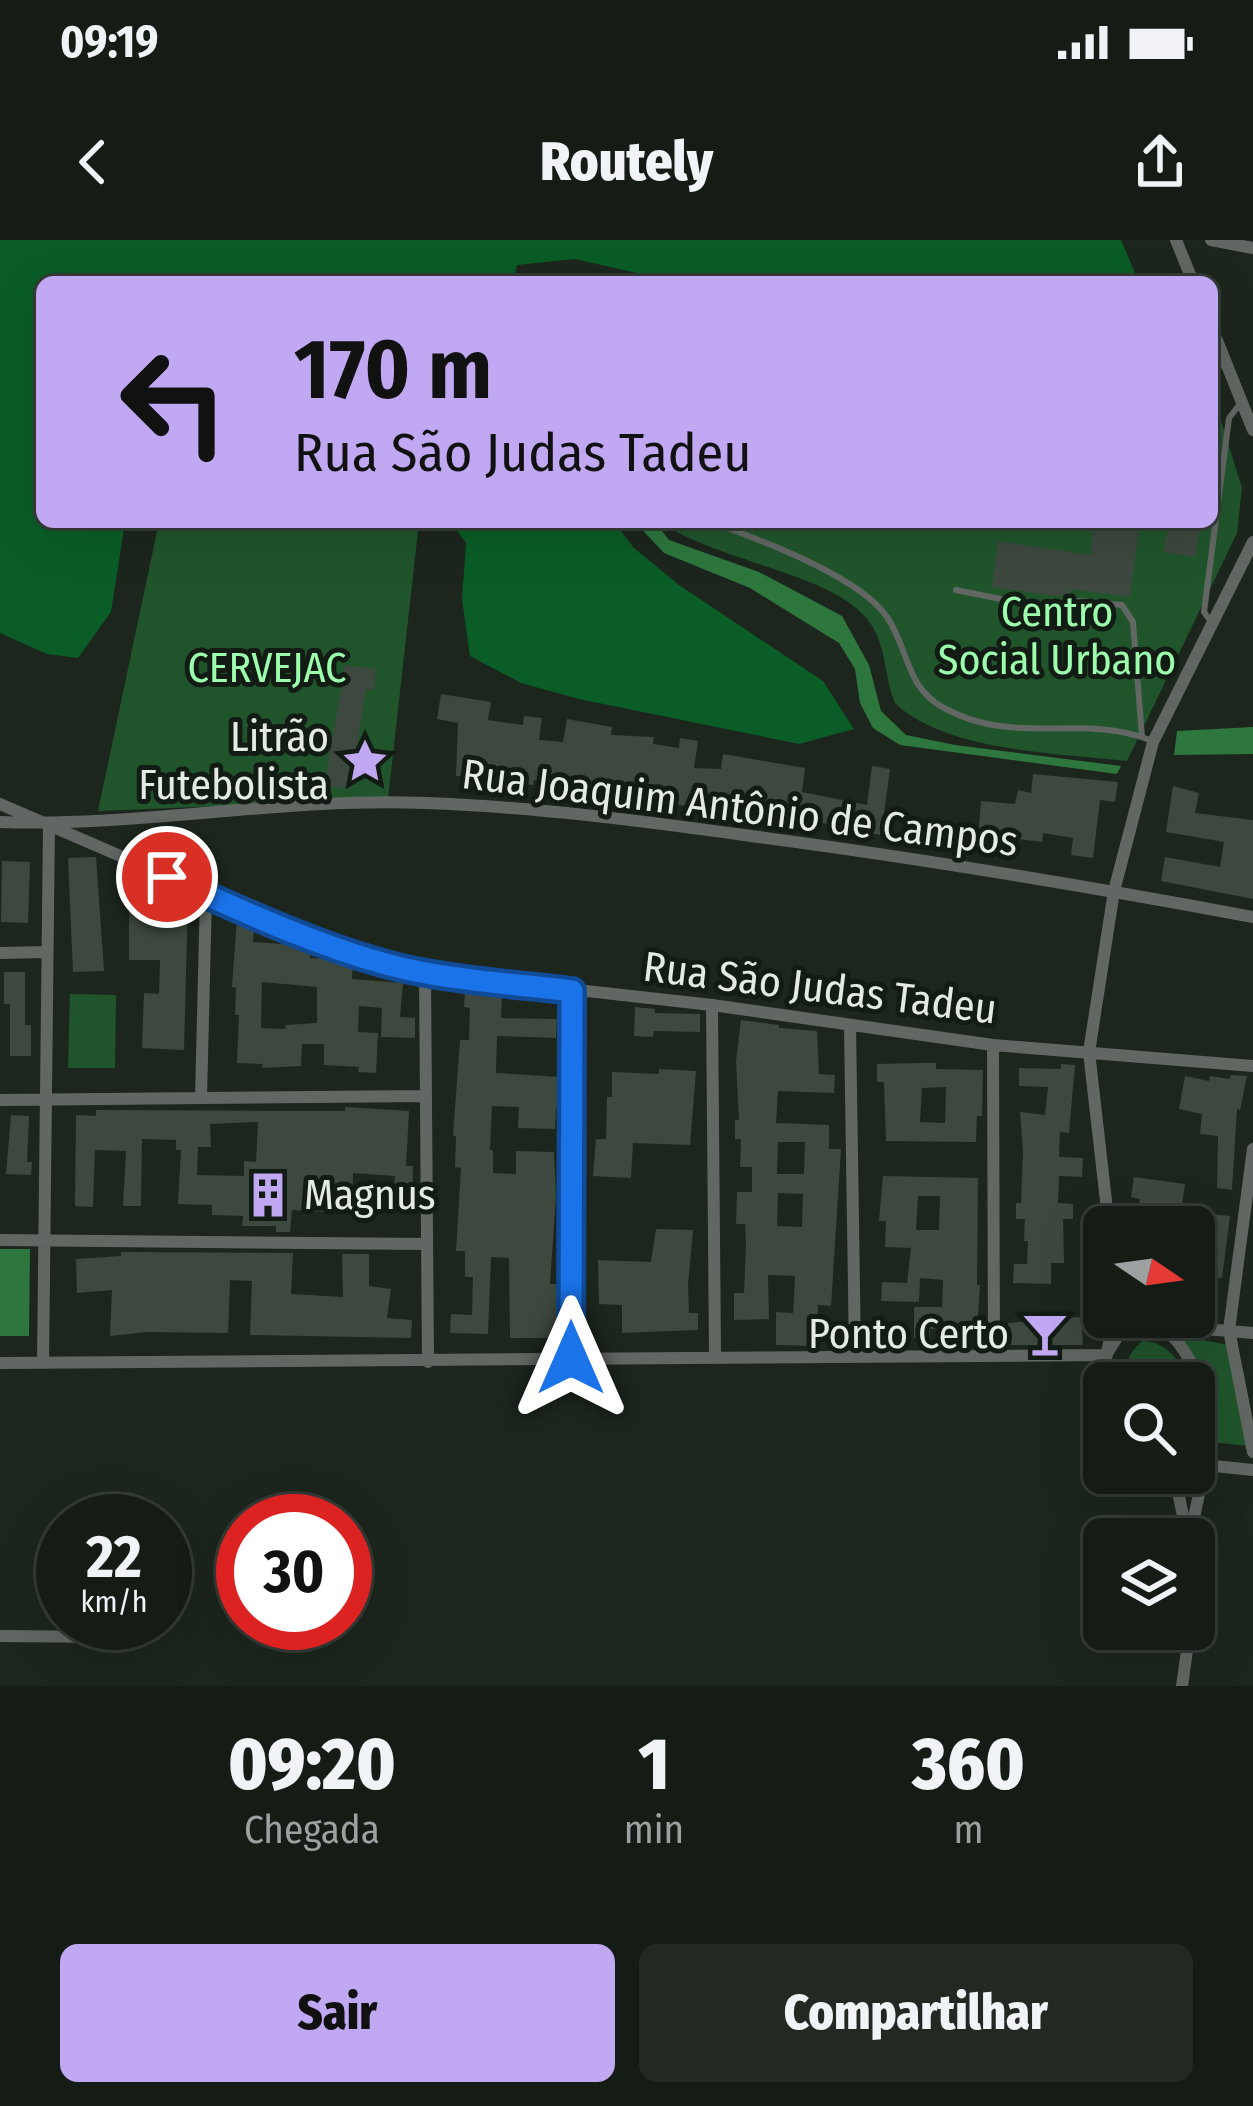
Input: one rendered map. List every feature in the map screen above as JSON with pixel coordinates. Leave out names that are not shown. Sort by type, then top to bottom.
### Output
[{"type":"street","points":[[1175,240],[1190,276]]},
{"type":"street","points":[[1211,240],[1253,248]]},
{"type":"street","points":[[1218,343],[1253,430]]},
{"type":"street","points":[[1107,1206],[1089,1052],[1114,891],[1148,739],[1253,542]]},
{"type":"street","name":"Rua Joaquim Antônio de Campos","points":[[0,822],[147,819],[282,806],[441,803],[572,813],[778,839],[1253,917]]},
{"type":"street","name":"Rua São Judas Tadeu","points":[[0,804],[206,895],[342,948],[425,973],[712,1005],[993,1045],[1253,1066]]},
{"type":"street","points":[[44,1363],[49,823]]},
{"type":"street","points":[[201,1098],[206,895]]},
{"type":"street","points":[[0,953],[46,952]]},
{"type":"street","points":[[425,973],[428,1362]]},
{"type":"street","points":[[571,1358],[572,991]]},
{"type":"street","points":[[712,1005],[715,1355]]},
{"type":"street","points":[[850,1025],[855,1354]]},
{"type":"street","points":[[993,1045],[994,1356]]},
{"type":"street","points":[[0,1100],[426,1096]]},
{"type":"street","points":[[1253,1149],[1229,1330],[1253,1452]]},
{"type":"street","points":[[0,1240],[427,1244]]},
{"type":"street","points":[[1215,1328],[1253,1333]]},
{"type":"street","points":[[1105,1362],[1110,1338]]},
{"type":"street","points":[[1106,1355],[1118,1338]]},
{"type":"street","points":[[0,1363],[1106,1355]]},
{"type":"street","points":[[1215,1469],[1253,1470]]},
{"type":"street","points":[[0,1636],[36,1636]]},
{"type":"street","points":[[1182,1686],[1188,1650]]},
{"type":"lane","points":[[1218,499],[1228,418],[1242,401]]},
{"type":"lane","points":[[728,528],[803,557],[874,602],[895,631],[906,668],[926,698],[974,724],[1116,731],[1148,739],[1132,622],[1122,605],[1094,601],[1035,606],[956,590]]},
{"type":"lane","points":[[1212,624],[1204,612],[1214,528]]},
{"type":"green space","name":"Centro Social Urbano","points":[[1218,411],[1242,488],[1237,533],[1127,761],[973,741],[917,719],[895,703],[876,632],[854,606],[804,580],[672,528],[1218,528]]},
{"type":"green space","name":"CERVEJAC","points":[[158,528],[418,528],[388,799],[98,811]]},
{"type":"green space","points":[[70,994],[116,995],[115,1068],[68,1068]]},
{"type":"green space","points":[[1180,1338],[1228,1345],[1248,1446],[1215,1442],[1215,1362],[1194,1361]]},
{"type":"green space","points":[[1143,1341],[1159,1345],[1178,1362],[1128,1362]]},
{"type":"shaded area","points":[[0,240],[1121,240],[1136,276],[650,276],[575,259],[517,265],[514,276],[36,276],[36,528],[124,528],[111,612],[78,658],[47,654],[0,633]]},
{"type":"shaded area","points":[[455,528],[619,528],[634,548],[679,585],[823,681],[854,729],[799,744],[521,683],[470,656],[462,599],[466,543]]},
{"type":"shaded area","points":[[641,528],[660,528],[669,540],[759,572],[842,616],[869,665],[881,711],[906,735],[1121,766],[1117,774],[900,745],[873,728],[860,703],[855,669],[839,643],[750,588],[664,553]]},
{"type":"shaded area","points":[[1253,727],[1253,754],[1174,755],[1177,731]]},
{"type":"shaded area","points":[[0,1249],[30,1249],[29,1336],[0,1336]]},
{"type":"building","points":[[1093,528],[1139,528],[1130,597],[1071,589],[1070,594],[1055,596],[992,587],[998,541],[1090,555]]},
{"type":"building","points":[[1168,528],[1200,528],[1195,557],[1164,552]]},
{"type":"building","points":[[345,665],[376,669],[374,690],[366,689],[351,788],[324,787]]},
{"type":"building","points":[[441,694],[491,702],[488,720],[523,725],[524,716],[542,718],[539,740],[563,742],[567,719],[612,727],[611,735],[654,737],[653,744],[679,748],[680,738],[698,741],[694,768],[721,769],[723,754],[805,768],[802,792],[867,805],[872,766],[890,769],[881,835],[798,818],[796,832],[714,820],[716,809],[668,804],[667,811],[651,808],[652,804],[606,802],[607,794],[558,782],[534,780],[533,785],[515,783],[516,778],[456,776],[458,723],[437,719]]},
{"type":"building","points":[[1033,774],[1118,782],[1115,802],[1100,800],[1093,858],[1071,855],[1073,838],[1043,833],[1042,842],[1018,839],[1016,850],[978,840],[981,801],[1015,804],[1018,790],[1031,793]]},
{"type":"building","points":[[1173,786],[1199,793],[1195,813],[1253,820],[1253,899],[1161,881],[1165,857],[1220,867],[1224,842],[1166,832]]},
{"type":"building","points":[[96,857],[104,971],[73,972],[68,858]]},
{"type":"building","points":[[2,861],[30,862],[28,923],[1,922]]},
{"type":"building","points":[[129,885],[152,885],[152,894],[188,897],[184,1050],[142,1048],[144,993],[159,994],[160,960],[129,960]]},
{"type":"building","points":[[237,918],[254,925],[253,942],[310,946],[310,958],[353,960],[352,979],[403,983],[400,1017],[415,1018],[415,1038],[381,1037],[382,1008],[359,1006],[358,1032],[378,1033],[376,1073],[324,1065],[324,1044],[302,1044],[301,1066],[262,1068],[263,1064],[237,1063],[239,1015],[235,1015],[236,987],[232,987]],"holes":[[[262,982],[317,987],[317,1023],[261,1028]]]},
{"type":"building","points":[[4,972],[25,972],[25,1025],[31,1025],[31,1056],[10,1056],[10,1004],[4,1004]]},
{"type":"building","points":[[465,989],[502,992],[501,1018],[557,1019],[556,1038],[497,1036],[496,1069],[496,1073],[561,1077],[555,1129],[518,1128],[519,1107],[492,1106],[490,1150],[493,1173],[516,1174],[516,1151],[554,1152],[550,1284],[556,1284],[559,1324],[552,1338],[510,1338],[509,1258],[491,1257],[488,1334],[450,1333],[451,1314],[472,1315],[473,1277],[465,1277],[465,1251],[456,1251],[461,1168],[455,1167],[453,1136],[460,1040],[469,1040]]},
{"type":"building","points":[[635,1007],[655,1009],[655,1013],[700,1014],[700,1032],[654,1031],[653,1037],[634,1036]]},
{"type":"building","points":[[741,1020],[779,1025],[817,1031],[819,1074],[835,1075],[834,1093],[778,1091],[776,1123],[829,1125],[829,1149],[841,1149],[831,1306],[818,1305],[817,1346],[776,1345],[776,1312],[793,1313],[795,1276],[768,1275],[769,1319],[734,1320],[734,1293],[744,1293],[746,1245],[745,1224],[736,1224],[737,1192],[752,1192],[752,1167],[740,1167],[741,1139],[735,1139],[735,1120],[739,1120],[736,1061]],"holes":[[[778,1142],[805,1142],[804,1174],[777,1174]],[[778,1193],[803,1194],[802,1227],[777,1226]]]},
{"type":"building","points":[[936,1063],[936,1069],[983,1070],[976,1142],[886,1141],[884,1082],[877,1082],[877,1064]],"holes":[[[946,1087],[945,1123],[920,1122],[922,1088]]]},
{"type":"building","points":[[1061,1064],[1075,1065],[1069,1133],[1060,1132],[1059,1157],[1083,1158],[1082,1177],[1059,1176],[1058,1203],[1073,1204],[1073,1219],[1063,1219],[1064,1263],[1051,1263],[1051,1284],[1013,1283],[1014,1264],[1027,1264],[1028,1241],[1024,1241],[1025,1219],[1016,1219],[1023,1152],[1020,1112],[1045,1115],[1048,1087],[1019,1086],[1019,1068],[1061,1069]]},
{"type":"building","points":[[659,1069],[696,1071],[690,1145],[633,1143],[631,1178],[593,1176],[596,1139],[606,1139],[612,1072],[659,1074]]},
{"type":"building","points":[[1231,1075],[1247,1076],[1237,1109],[1232,1190],[1217,1188],[1218,1136],[1200,1134],[1202,1114],[1179,1109],[1185,1076],[1209,1081],[1210,1076],[1230,1079]]},
{"type":"building","points":[[345,1107],[409,1111],[406,1166],[413,1166],[412,1206],[394,1205],[395,1176],[353,1173],[352,1205],[326,1203],[326,1212],[292,1210],[290,1232],[276,1232],[276,1226],[242,1226],[243,1216],[212,1215],[212,1205],[178,1204],[181,1150],[176,1150],[176,1140],[142,1139],[141,1206],[123,1206],[126,1151],[95,1150],[93,1207],[75,1206],[76,1115],[96,1116],[96,1110],[345,1111]],"holes":[[[258,1122],[256,1162],[244,1161],[244,1176],[197,1175],[198,1147],[211,1147],[210,1124]]]},
{"type":"building","points":[[11,1115],[29,1116],[31,1175],[6,1174]]},
{"type":"building","points":[[883,1176],[978,1178],[977,1330],[930,1329],[930,1338],[914,1338],[914,1307],[942,1307],[943,1280],[920,1278],[919,1302],[881,1301],[882,1282],[907,1283],[911,1248],[885,1247],[886,1221],[879,1221]],"holes":[[[918,1196],[940,1196],[939,1230],[916,1230]]]},
{"type":"building","points":[[1134,1177],[1185,1184],[1182,1206],[1139,1206],[1140,1199],[1131,1197]]},
{"type":"building","points":[[1215,1214],[1230,1216],[1222,1278],[1215,1277]]},
{"type":"building","points":[[656,1229],[693,1230],[689,1313],[698,1313],[698,1330],[622,1333],[622,1305],[599,1304],[598,1260],[651,1262]]},
{"type":"building","points":[[121,1252],[293,1253],[291,1294],[343,1297],[342,1254],[369,1254],[369,1286],[391,1289],[387,1318],[412,1320],[411,1338],[250,1335],[252,1281],[230,1280],[228,1333],[110,1336],[112,1290],[77,1293],[76,1259],[121,1256]]},
{"type":"building","name":"Ponto Certo","points":[[1081,1317],[1083,1345],[1009,1345],[1008,1323]]},
{"type":"place","name":"Litrão Futebolista","points":[[365,761]]},
{"type":"place","name":"Magnus","points":[[268,1195]]},
{"type":"place","name":"Ponto Certo","points":[[1045,1334]]},
{"type":"route","points":[[167,877],[385,963],[425,973],[572,991],[571,1358]]}]
